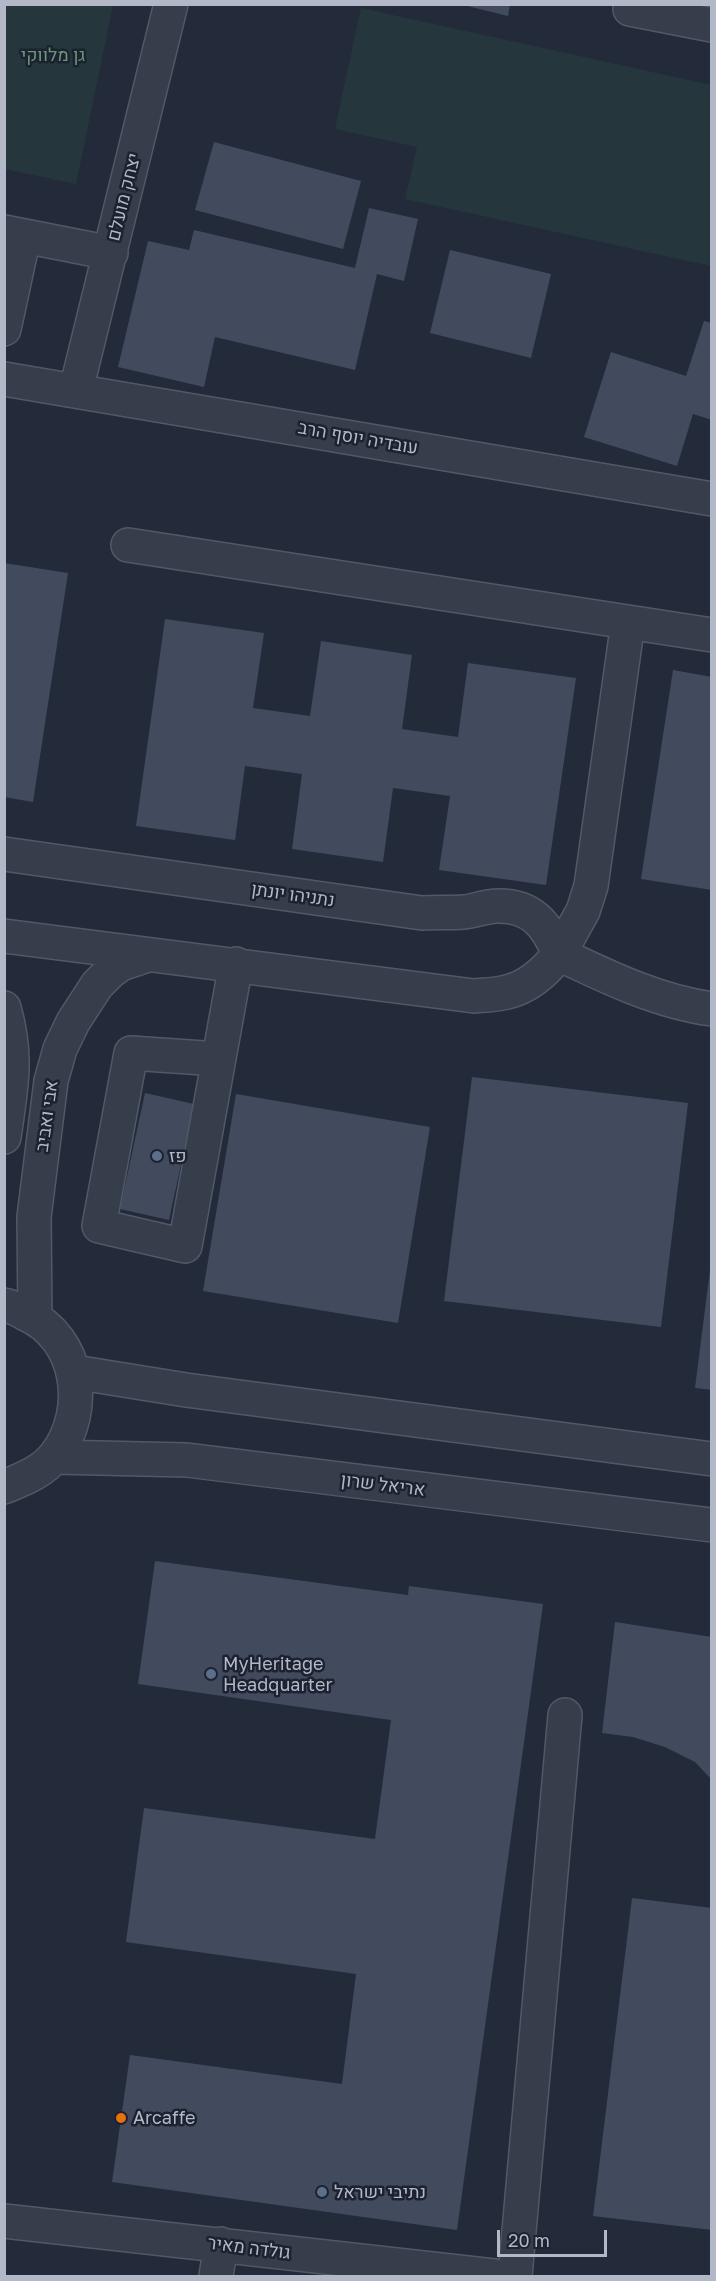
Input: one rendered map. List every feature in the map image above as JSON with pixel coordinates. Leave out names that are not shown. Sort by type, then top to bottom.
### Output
[{"type":"street","name":"יצחק מועלם","points":[[76,390],[171,4]]},
{"type":"street","points":[[632,4],[630,9],[711,25]]},
{"type":"street","points":[[4,329],[14,234],[111,253]]},
{"type":"street","name":"עובדיה יוסף הרב","points":[[4,379],[711,499]]},
{"type":"street","points":[[128,545],[711,635]]},
{"type":"street","points":[[4,936],[474,996],[507,992],[531,981],[549,968],[559,954],[583,911],[591,886],[628,622]]},
{"type":"street","name":"נתניהו יונתן","points":[[4,854],[422,913],[466,912],[497,906],[519,909],[536,918],[549,932],[559,954]]},
{"type":"street","points":[[559,954],[610,978],[691,1006],[711,1009]]},
{"type":"street","name":"אבי ואביב","points":[[35,1318],[34,1217],[51,1081],[60,1049],[73,1022],[98,985],[110,972],[121,964],[148,955]]},
{"type":"street","points":[[218,1059],[131,1053],[99,1226],[185,1246],[236,964]]},
{"type":"street","points":[[4,1008],[12,1041],[14,1066],[4,1137]]},
{"type":"street","points":[[4,1305],[35,1318],[52,1332],[66,1351],[74,1372],[77,1402],[70,1431],[54,1457],[31,1476],[4,1487]]},
{"type":"street","points":[[74,1372],[198,1392],[711,1459]]},
{"type":"street","name":"אריאל שרון","points":[[54,1457],[187,1460],[711,1526]]},
{"type":"street","points":[[515,2277],[565,1716]]},
{"type":"street","name":"גולדה מאיר","points":[[4,2221],[494,2277]]},
{"type":"street","points":[[216,2277],[221,2244]]},
{"type":"green space","name":"גן מלווקי","points":[[4,5],[113,5],[76,184],[5,169]]},
{"type":"green space","points":[[361,8],[711,85],[711,266],[405,199],[417,147],[335,129]]},
{"type":"building","points":[[459,4],[510,4],[508,16]]},
{"type":"building","points":[[214,142],[361,181],[343,249],[195,210]]},
{"type":"building","points":[[369,208],[418,219],[404,281],[377,274],[355,370],[215,337],[204,387],[118,367],[148,241],[189,250],[194,230],[355,268]]},
{"type":"building","points":[[450,250],[551,274],[531,358],[430,333]]},
{"type":"building","points":[[704,321],[712,323],[712,420],[693,414],[677,466],[584,437],[611,352],[686,376]]},
{"type":"building","points":[[4,563],[68,573],[33,802],[4,797]]},
{"type":"building","points":[[165,619],[264,633],[253,708],[310,716],[321,641],[412,655],[402,729],[458,737],[468,663],[576,678],[546,885],[439,870],[450,796],[393,788],[383,862],[292,849],[302,774],[245,766],[235,840],[136,826]]},
{"type":"building","points":[[673,670],[712,677],[712,890],[641,879]]},
{"type":"building","points":[[472,1077],[688,1103],[661,1327],[444,1301]]},
{"type":"building","name":"פז","points":[[145,1093],[194,1104],[169,1220],[120,1209]]},
{"type":"building","points":[[236,1094],[430,1127],[398,1323],[203,1291]]},
{"type":"building","points":[[710,1270],[712,1270],[712,1390],[695,1388]]},
{"type":"building","points":[[155,1561],[408,1595],[409,1586],[543,1604],[457,2230],[112,2182],[130,2055],[342,2084],[356,1974],[126,1942],[144,1808],[375,1839],[391,1720],[138,1684]]},
{"type":"building","points":[[615,1622],[712,1637],[712,1780],[695,1762],[665,1747],[633,1737],[602,1733]]},
{"type":"building","points":[[632,1898],[712,1908],[712,2230],[593,2216]]},
{"type":"place","name":"פז","points":[[157,1156]]},
{"type":"place","name":"MyHeritage Headquarter","points":[[211,1674]]},
{"type":"place","name":"Arcaffe","points":[[121,2118]]},
{"type":"place","name":"נתיבי ישראל","points":[[322,2192]]}]
